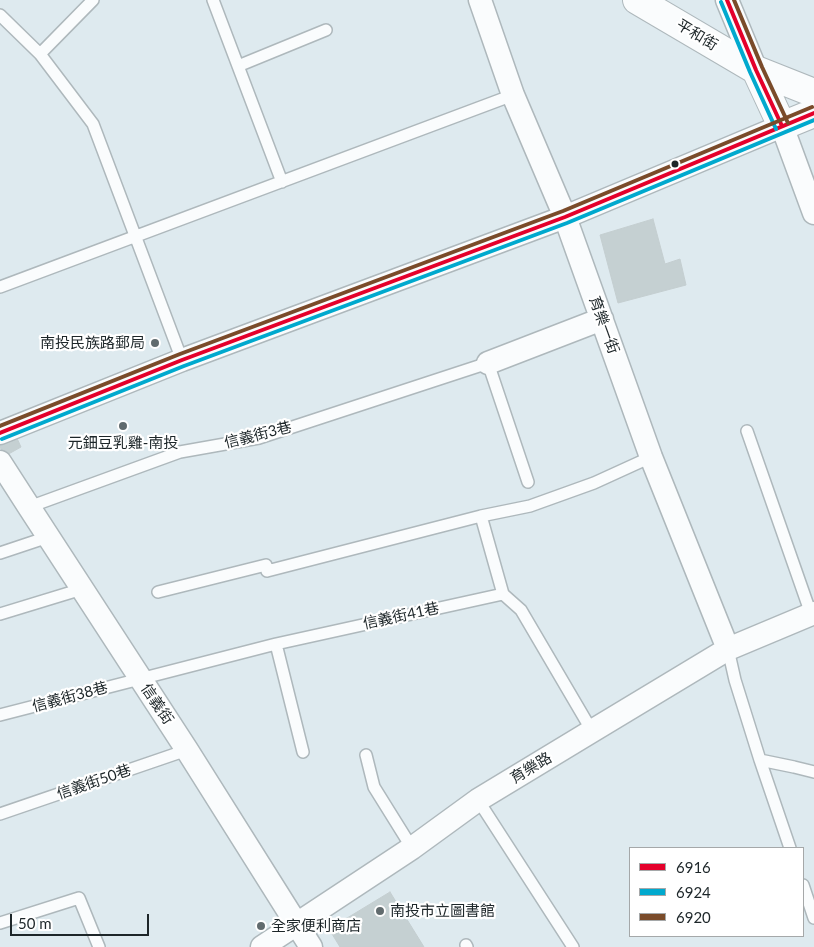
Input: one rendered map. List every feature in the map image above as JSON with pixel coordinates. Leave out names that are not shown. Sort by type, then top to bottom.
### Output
[{"type":"main road","name":"平和街","points":[[637,0],[756,70],[814,92]]},
{"type":"main road","points":[[756,70],[782,126],[814,114]]},
{"type":"street","name":"育樂一街","points":[[480,0],[513,95],[565,217],[651,457],[728,649]]},
{"type":"street","points":[[727,0],[756,70]]},
{"type":"street","points":[[0,433],[182,360],[565,217],[782,126],[814,213]]},
{"type":"street","points":[[488,363],[602,319]]},
{"type":"street","name":"信義街","points":[[0,462],[187,750],[311,947]]},
{"type":"street","name":"育樂路","points":[[262,947],[412,848],[478,800],[728,649],[812,613]]},
{"type":"lane","points":[[40,54],[93,0]]},
{"type":"lane","points":[[213,0],[282,182]]},
{"type":"lane","points":[[0,15],[40,54],[93,124],[182,360]]},
{"type":"lane","points":[[238,66],[326,30]]},
{"type":"lane","points":[[0,287],[513,95]]},
{"type":"lane","points":[[488,363],[528,482]]},
{"type":"lane","name":"信義街3巷","points":[[29,508],[180,452],[259,438],[488,363]]},
{"type":"lane","points":[[747,430],[812,613]]},
{"type":"lane","points":[[158,592],[266,565],[267,571],[481,516],[530,506],[594,483],[651,457]]},
{"type":"lane","points":[[481,516],[503,594],[521,610],[592,731]]},
{"type":"lane","points":[[0,553],[48,537]]},
{"type":"lane","points":[[0,614],[82,589]]},
{"type":"lane","name":"信義街41巷","points":[[140,679],[276,644],[503,594]]},
{"type":"lane","points":[[276,644],[303,752]]},
{"type":"lane","points":[[728,649],[735,680],[790,847]]},
{"type":"lane","name":"信義街38巷","points":[[0,715],[140,679]]},
{"type":"lane","name":"信義街50巷","points":[[0,814],[187,750]]},
{"type":"lane","points":[[366,755],[374,787],[412,848]]},
{"type":"lane","points":[[760,760],[794,766],[814,772]]},
{"type":"lane","points":[[478,800],[573,947]]},
{"type":"lane","points":[[804,888],[814,918]]},
{"type":"lane","points":[[0,923],[80,898],[99,947]]},
{"type":"building","points":[[653,219],[665,264],[680,259],[686,285],[618,303],[600,235]]},
{"type":"building","points":[[16,436],[21,447],[5,456],[0,443]]},
{"type":"building","name":"南投市立圖書館","points":[[390,892],[424,947],[340,947],[329,929]]},
{"type":"transit line","name":"6916","points":[[727,0],[782,126]]},
{"type":"transit line","name":"6920","points":[[734,0],[788,123]]},
{"type":"transit line","name":"6924","points":[[721,2],[776,129]]},
{"type":"transit line","name":"6920","points":[[0,426],[180,354],[563,211],[812,107]]},
{"type":"transit line","name":"6916","points":[[0,433],[182,360],[565,217],[814,113]]},
{"type":"transit line","name":"6924","points":[[2,439],[184,366],[567,223],[814,120]]},
{"type":"place","name":"南投民族路郵局","points":[[155,343]]},
{"type":"place","name":"元鈿豆乳雞-南投","points":[[123,426]]},
{"type":"place","name":"南投市立圖書館","points":[[380,911]]},
{"type":"place","name":"全家便利商店","points":[[261,926]]}]
